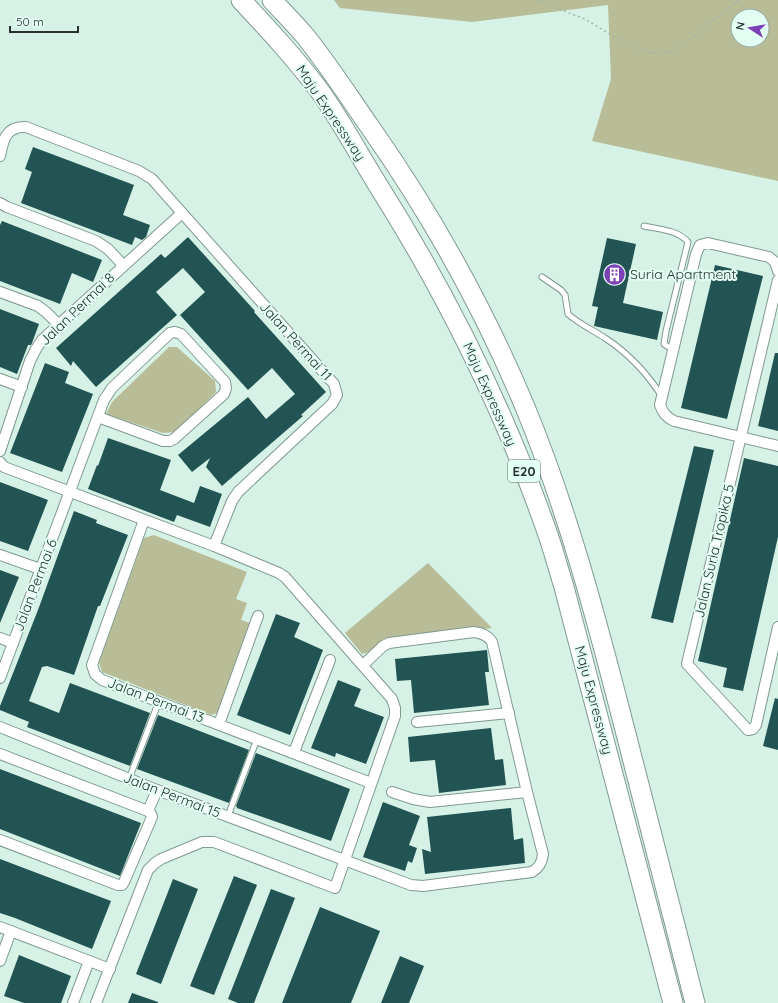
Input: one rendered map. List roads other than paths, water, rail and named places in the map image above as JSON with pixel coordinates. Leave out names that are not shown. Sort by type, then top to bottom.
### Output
[{"type":"highway","name":"Maju Expressway","points":[[241,0],[288,50],[320,92],[333,112],[407,231],[474,356],[502,418],[546,530],[564,587],[674,1003]]},
{"type":"highway","name":"Maju Expressway","points":[[272,0],[304,35],[399,168],[466,284],[525,407],[573,538],[611,674],[695,1003]]},
{"type":"street","name":"Jalan Permai 11","points":[[0,156],[2,142],[6,134],[19,127],[26,128],[139,171],[152,179],[334,384],[337,394],[332,404],[238,492],[232,501],[214,546]]},
{"type":"street","points":[[0,203],[96,241],[108,249],[123,265]]},
{"type":"street","name":"Jalan Permai 8","points":[[0,451],[36,349],[42,340],[182,213]]},
{"type":"street","points":[[777,264],[769,257],[708,243],[700,245],[696,254],[660,405],[662,412],[674,421],[778,446]]},
{"type":"street","name":"Jalan Suria Tropika 5","points":[[778,280],[687,664],[748,730],[753,729],[756,725],[778,627]]},
{"type":"street","points":[[0,292],[38,306],[58,324]]},
{"type":"street","name":"Jalan Permai 6","points":[[0,678],[104,400],[112,388],[170,333],[175,332],[181,334],[225,382],[226,388],[224,394],[170,441],[163,441],[98,417]]},
{"type":"street","points":[[0,379],[22,387]]},
{"type":"street","points":[[0,462],[4,468],[214,546],[272,569],[285,577],[392,699],[395,708],[395,716],[334,888],[214,842],[202,842],[161,859],[148,870],[96,1003]]},
{"type":"street","name":"Jalan Permai 13","points":[[144,520],[92,664],[95,674],[102,680],[372,783]]},
{"type":"street","points":[[0,555],[40,570]]},
{"type":"street","points":[[219,724],[258,616]]},
{"type":"street","name":"Jalan Permai 15","points":[[0,727],[157,790],[411,884],[423,886],[532,872],[540,865],[543,860],[543,854],[492,642],[489,638],[480,633],[474,632],[389,643],[383,646],[363,665]]},
{"type":"street","points":[[0,638],[13,643]]},
{"type":"street","points":[[294,752],[330,660]]},
{"type":"street","points":[[417,722],[509,713]]},
{"type":"street","points":[[0,754],[148,811],[152,817],[122,885],[118,885],[0,840]]},
{"type":"street","points":[[148,811],[157,790]]},
{"type":"street","points":[[392,792],[412,799],[430,802],[527,792]]},
{"type":"street","points":[[0,927],[110,969]]},
{"type":"street","points":[[0,961],[11,931]]},
{"type":"street","points":[[73,1003],[89,961]]},
{"type":"lane","points":[[644,226],[675,233],[683,236],[688,242],[664,344],[673,350]]},
{"type":"lane","points":[[542,277],[566,295],[568,314],[620,348],[634,360],[652,380],[662,396]]},
{"type":"lane","points":[[129,779],[158,701]]},
{"type":"lane","points":[[228,816],[257,738]]},
{"type":"place","name":"Suria Apartment","points":[[614,274]]}]
